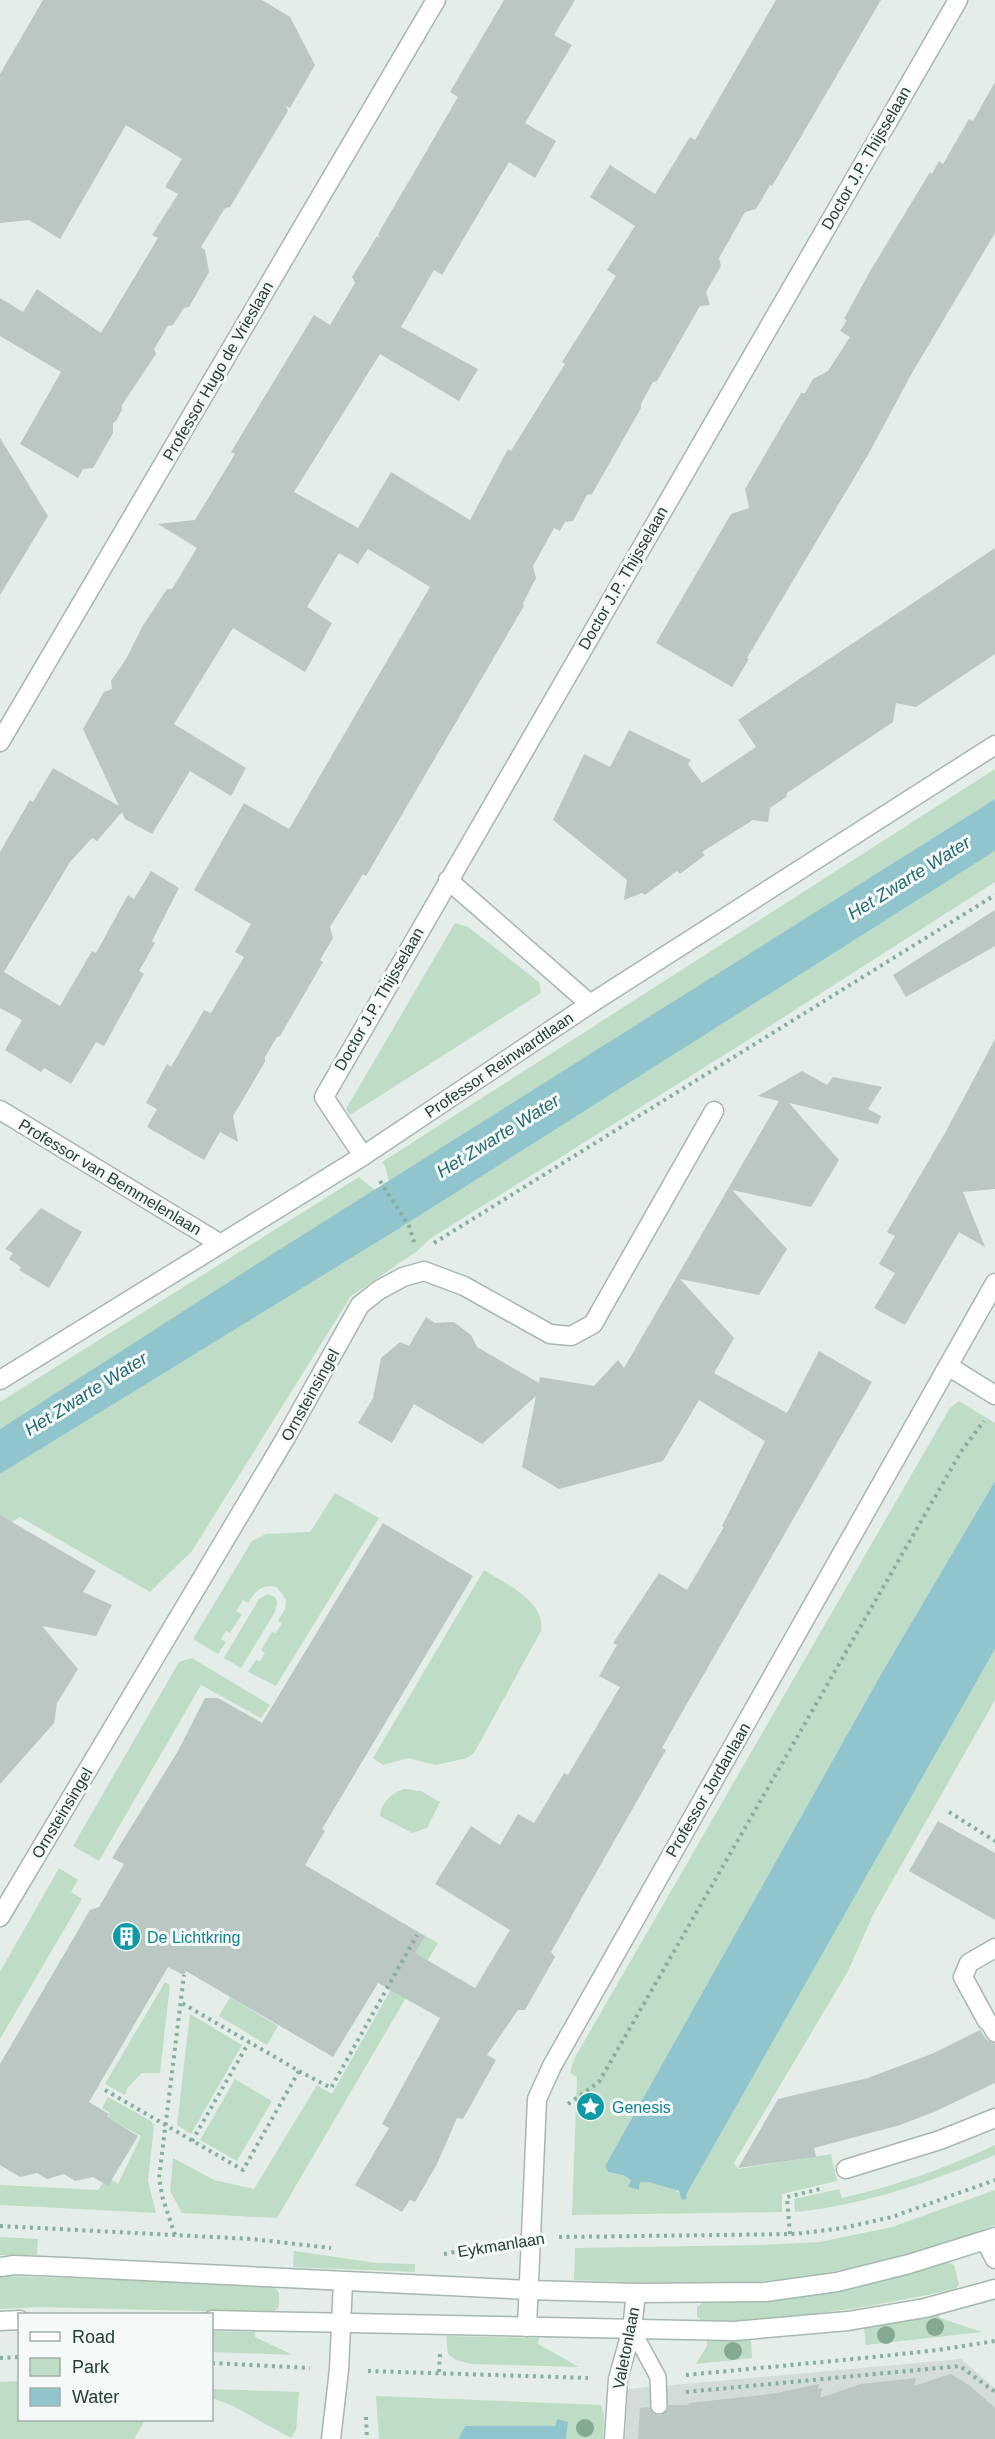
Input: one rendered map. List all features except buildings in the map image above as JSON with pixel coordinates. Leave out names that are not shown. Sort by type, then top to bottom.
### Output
[{"type":"street","name":"Professor Hugo de Vrieslaan","points":[[0,742],[436,0]]},
{"type":"street","name":"Doctor J.P. Thijsselaan","points":[[363,1156],[324,1097],[958,0]]},
{"type":"street","name":"Professor Reinwardtlaan","points":[[0,1380],[363,1156],[590,1004],[995,745]]},
{"type":"street","points":[[448,880],[590,1004]]},
{"type":"street","name":"Professor van Bemmelenlaan","points":[[0,1110],[219,1243]]},
{"type":"street","name":"Ornsteinsingel","points":[[0,1917],[285,1439],[360,1305],[403,1277],[423,1271],[464,1286],[550,1334],[571,1336],[593,1324],[714,1111]]},
{"type":"street","name":"Professor Jordanlaan","points":[[527,2327],[537,2099],[552,2066],[995,1283]]},
{"type":"street","points":[[948,1366],[995,1395]]},
{"type":"street","points":[[991,2027],[963,1977],[969,1963],[995,1948]]},
{"type":"street","points":[[846,2169],[940,2140],[995,2118]]},
{"type":"street","points":[[0,2267],[44,2266],[343,2282],[636,2293],[776,2291],[837,2282],[990,2240],[995,2259]]},
{"type":"street","points":[[331,2439],[339,2370],[343,2282]]},
{"type":"street","points":[[213,2320],[734,2331],[848,2321],[925,2308],[995,2289]]},
{"type":"street","name":"Valetonlaan","points":[[614,2439],[618,2379],[632,2329],[636,2293]]},
{"type":"street","points":[[0,2321],[18,2320]]},
{"type":"lane","points":[[632,2329],[658,2377],[659,2401]]},
{"type":"path","points":[[428,1246],[995,895]]},
{"type":"path","points":[[381,1183],[409,1226]]},
{"type":"path","points":[[536,2127],[599,2082],[962,1450],[988,1415]]},
{"type":"path","points":[[949,1812],[995,1841]]},
{"type":"path","points":[[180,2002],[331,2088],[417,1935]]},
{"type":"path","points":[[175,2235],[162,2196],[159,2178],[184,1975]]},
{"type":"path","points":[[192,2140],[249,2042]]},
{"type":"path","points":[[105,2090],[243,2170],[299,2071]]},
{"type":"path","points":[[790,2234],[787,2198],[839,2185],[846,2169]]},
{"type":"path","name":"Eykmanlaan","points":[[442,2254],[532,2237],[790,2234],[843,2228],[892,2217],[995,2180]]},
{"type":"path","points":[[0,2226],[252,2239],[332,2248]]},
{"type":"path","points":[[658,2377],[864,2358],[995,2341]]},
{"type":"path","points":[[0,2358],[18,2357]]},
{"type":"path","points":[[213,2363],[339,2370],[618,2379]]},
{"type":"path","points":[[659,2401],[960,2366],[995,2392]]},
{"type":"shaded area","points":[[961,2359],[995,2388],[995,2439],[625,2439],[628,2389]]},
{"type":"green space","points":[[995,769],[995,799],[389,1182],[382,1162]]},
{"type":"green space","points":[[995,851],[995,882],[737,1047],[431,1238],[416,1252],[351,1296],[192,1551],[150,1592],[20,1517],[0,1529],[0,1474],[400,1228]]},
{"type":"green space","points":[[455,923],[468,927],[539,982],[541,993],[350,1115],[346,1109]]},
{"type":"green space","points":[[359,1177],[376,1191],[0,1429],[0,1402]]},
{"type":"green space","points":[[959,1401],[995,1423],[995,1481],[880,1676],[605,2166],[608,2172],[623,2175],[631,2180],[628,2187],[639,2190],[640,2182],[659,2184],[677,2191],[686,2199],[686,2195],[995,1649],[995,1700],[874,1913],[848,1971],[734,2163],[738,2169],[831,2154],[837,2181],[782,2194],[782,2212],[572,2215],[577,2077],[570,2073],[574,2059],[950,1408]]},
{"type":"green space","points":[[335,1493],[379,1518],[276,1686],[248,1672],[256,1660],[260,1661],[265,1653],[261,1650],[272,1632],[276,1633],[282,1623],[278,1621],[285,1609],[286,1600],[277,1587],[263,1587],[248,1603],[243,1600],[236,1611],[242,1614],[230,1633],[226,1631],[221,1639],[226,1642],[218,1654],[193,1639],[252,1541],[266,1534],[310,1532]]},
{"type":"green space","points":[[484,1570],[531,1602],[541,1620],[541,1631],[474,1753],[467,1758],[436,1765],[408,1758],[383,1765],[373,1758]]},
{"type":"green space","points":[[268,1594],[275,1597],[277,1602],[275,1612],[241,1668],[224,1658],[259,1599]]},
{"type":"green space","points":[[192,1658],[270,1705],[261,1718],[201,1685],[99,1861],[73,1846],[179,1662]]},
{"type":"green space","points":[[405,1789],[421,1791],[440,1802],[427,1828],[412,1833],[380,1816],[382,1807],[388,1799],[396,1792]]},
{"type":"green space","points":[[59,1868],[78,1880],[71,1892],[82,1899],[0,2039],[0,1972]]},
{"type":"green space","points":[[422,1934],[438,1943],[277,2218],[182,2213],[170,2191],[173,2158],[214,2180],[254,2189],[317,2085],[332,2094]]},
{"type":"green space","points":[[165,1982],[170,1985],[160,2073],[142,2073],[128,2087],[125,2095],[105,2084]]},
{"type":"green space","points":[[230,1997],[278,2026],[267,2045],[219,2016]]},
{"type":"green space","points":[[190,2014],[242,2045],[191,2134],[177,2125]]},
{"type":"green space","points":[[235,2079],[272,2101],[237,2161],[200,2140]]},
{"type":"green space","points":[[108,2097],[151,2121],[154,2126],[148,2181],[156,2213],[0,2205],[0,2185],[98,2190],[103,2183],[112,2180],[118,2184],[141,2136],[108,2118],[110,2113],[102,2108]]},
{"type":"green space","points":[[995,2145],[995,2155],[922,2183],[846,2204],[795,2212],[794,2199],[839,2189],[842,2198],[881,2188],[920,2176]]},
{"type":"green space","points":[[995,2190],[995,2225],[934,2247],[869,2264],[802,2277],[738,2283],[574,2280],[575,2248],[820,2242],[892,2227]]},
{"type":"green space","points":[[0,2237],[38,2239],[37,2255],[0,2255]]},
{"type":"green space","points":[[294,2251],[377,2263],[415,2264],[415,2272],[293,2267]]},
{"type":"green space","points":[[947,2262],[954,2265],[959,2284],[956,2289],[893,2302],[798,2316],[702,2321],[697,2317],[697,2307],[702,2303],[826,2290],[887,2278]]},
{"type":"green space","points":[[0,2277],[273,2285],[279,2293],[279,2306],[273,2313],[38,2307],[0,2309]]},
{"type":"green space","points":[[938,2313],[940,2318],[982,2332],[866,2345],[864,2328]]},
{"type":"green space","points":[[213,2331],[255,2332],[255,2337],[293,2355],[213,2352]]},
{"type":"green space","points":[[446,2336],[539,2338],[538,2344],[579,2367],[471,2364],[456,2360],[448,2354]]},
{"type":"green space","points":[[751,2340],[752,2358],[696,2364],[707,2346],[707,2341]]},
{"type":"green space","points":[[18,2381],[18,2421],[144,2421],[134,2439],[0,2439],[0,2382]]},
{"type":"green space","points":[[213,2389],[299,2392],[296,2430],[291,2438],[231,2405],[213,2398]]},
{"type":"green space","points":[[376,2396],[601,2405],[604,2414],[603,2439],[566,2439],[567,2430],[557,2419],[555,2426],[465,2426],[458,2439],[379,2439]]},
{"type":"water","name":"Het Zwarte Water","points":[[995,799],[995,851],[400,1228],[0,1474],[0,1429],[274,1253]]},
{"type":"water","points":[[995,1481],[995,1649],[686,2195],[687,2199],[682,2200],[679,2191],[649,2182],[640,2182],[639,2190],[628,2187],[631,2180],[623,2175],[608,2172],[605,2166],[880,1676]]},
{"type":"water","points":[[557,2419],[568,2422],[566,2439],[458,2439],[465,2426],[555,2426]]},
{"type":"place","name":"De Lichtkring","points":[[126,1937]]},
{"type":"place","name":"Genesis","points":[[591,2107]]}]
